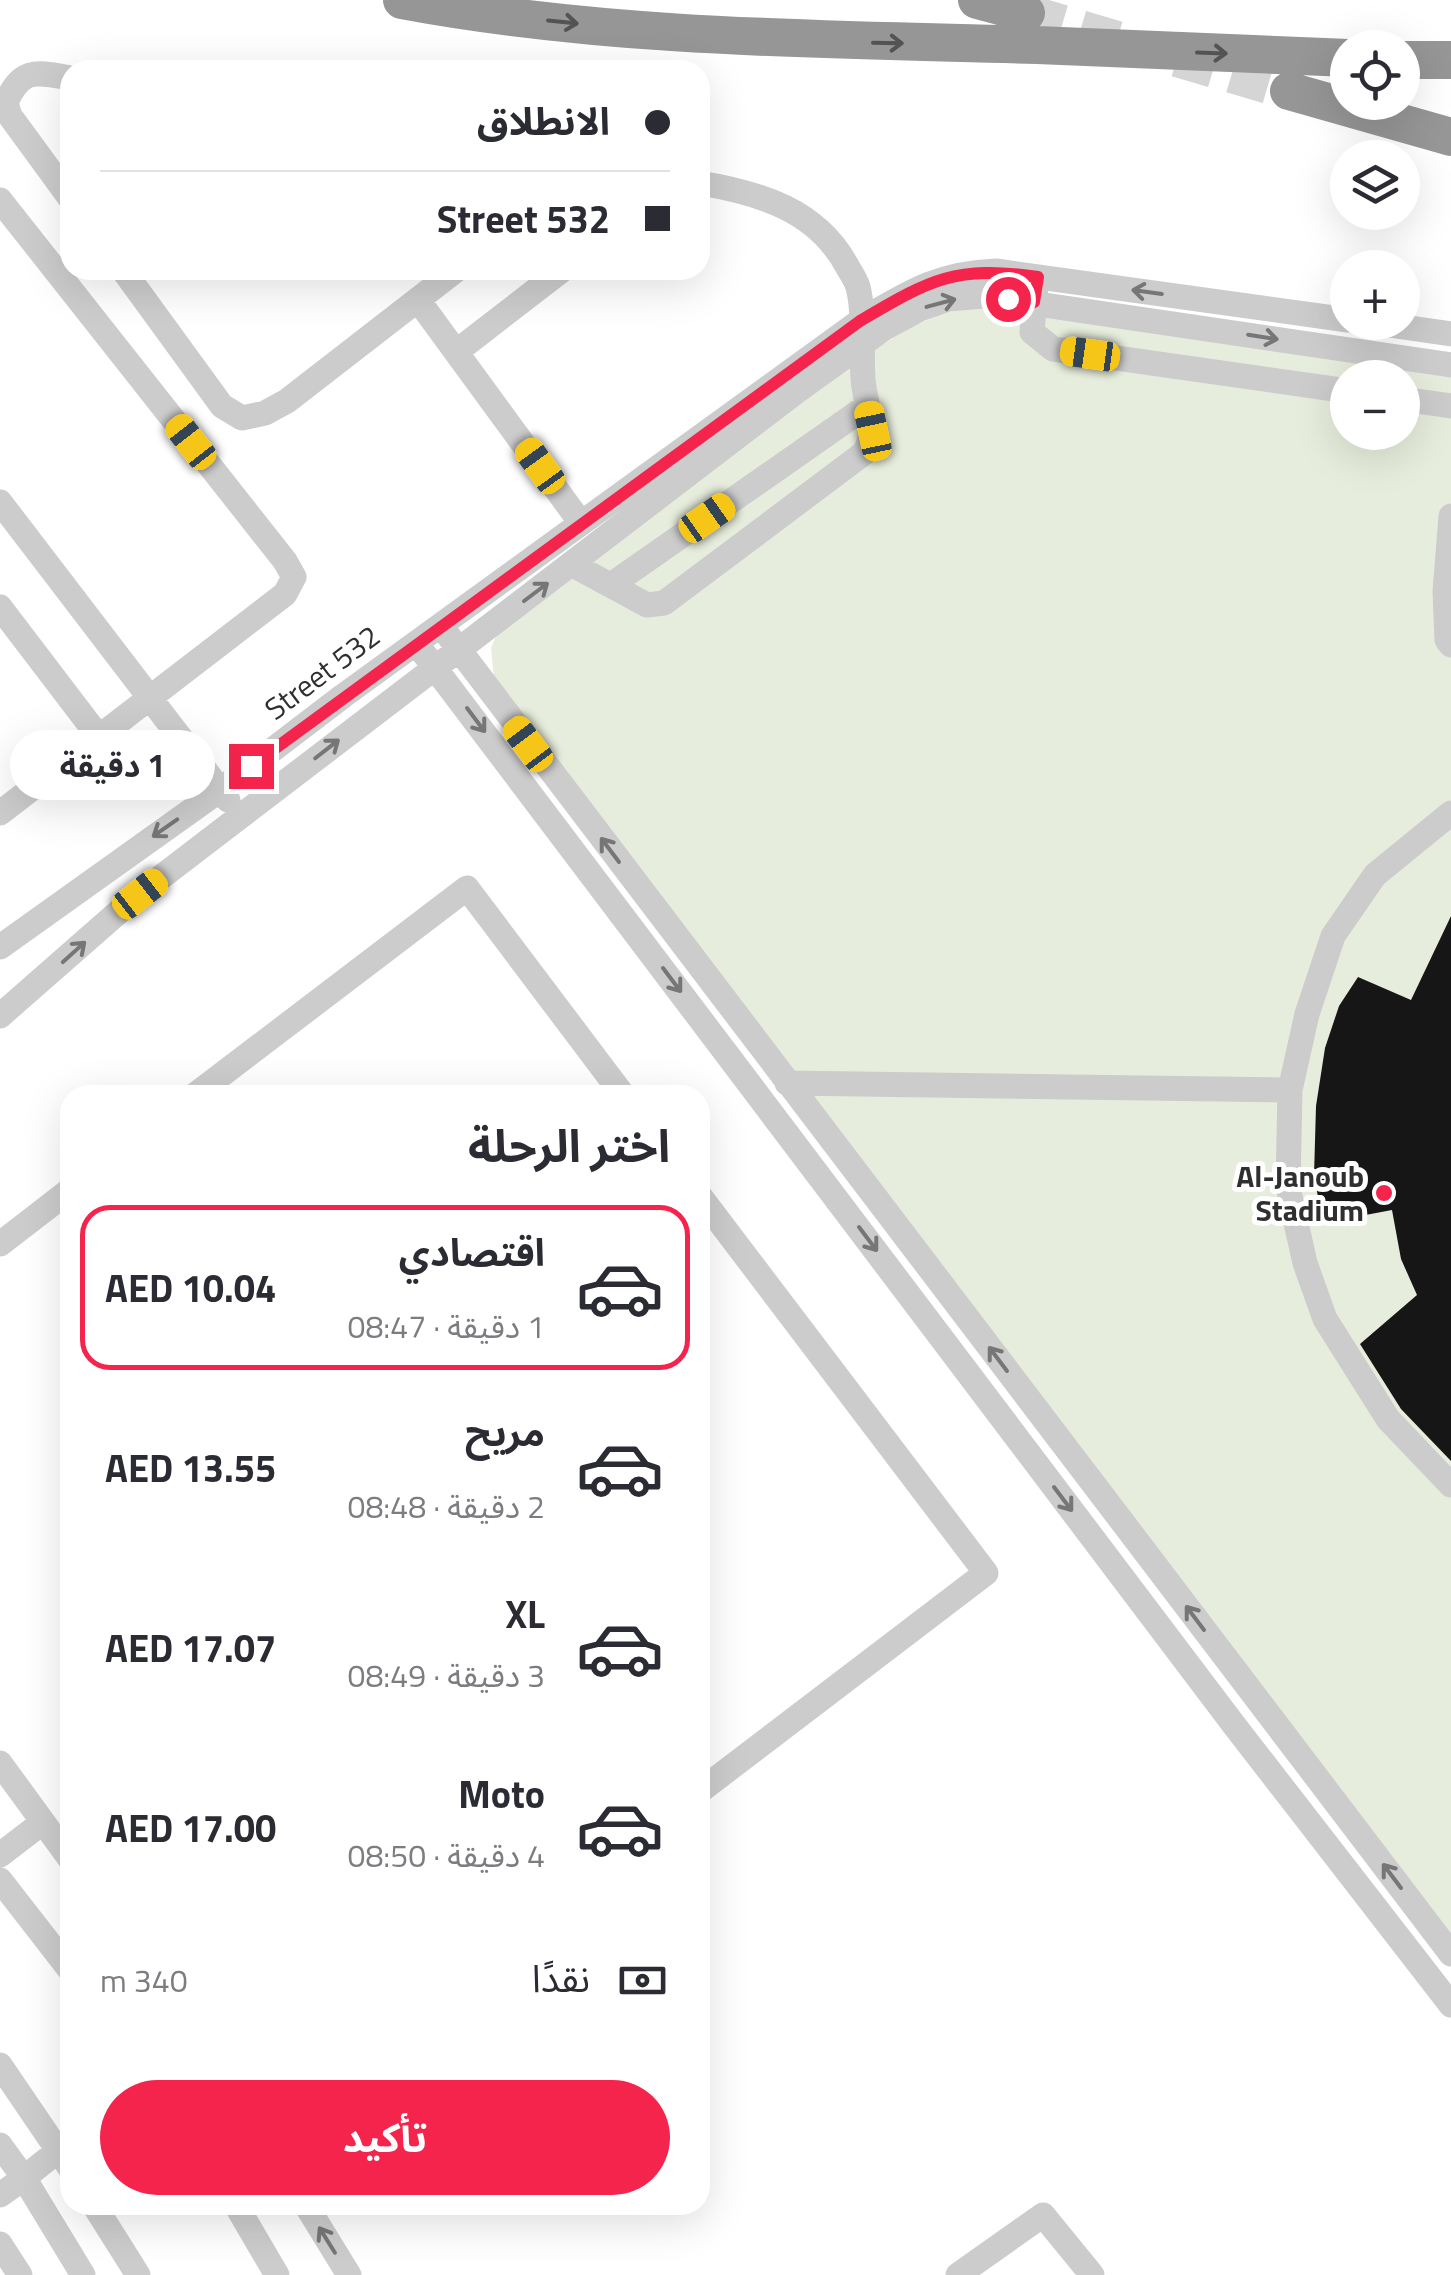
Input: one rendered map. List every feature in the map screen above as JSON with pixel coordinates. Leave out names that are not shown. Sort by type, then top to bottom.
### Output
[{"type":"highway","points":[[402,0],[650,30],[837,42],[1330,57]]},
{"type":"highway","points":[[977,0],[1026,13]]},
{"type":"highway","points":[[1420,60],[1451,60]]},
{"type":"highway","points":[[1289,91],[1451,137]]},
{"type":"street","points":[[60,76],[35,72],[22,78],[6,103],[10,116],[60,184]]},
{"type":"street","points":[[573,565],[647,604],[664,603],[864,452],[873,431],[858,286],[839,250],[815,224],[774,200],[710,186]]},
{"type":"street","points":[[0,200],[60,276]]},
{"type":"street","points":[[0,813],[285,594],[294,576],[286,560],[64,280]]},
{"type":"street","points":[[130,280],[222,406],[242,418],[266,413],[287,401],[443,280]]},
{"type":"street","points":[[456,352],[549,280]]},
{"type":"street","points":[[1036,289],[1451,365]]},
{"type":"street","points":[[1036,289],[1032,332],[1052,349],[1330,388]]},
{"type":"street","points":[[0,1016],[140,894],[573,565],[860,333],[882,329],[920,308],[949,300],[1036,289],[1330,318]]},
{"type":"street","points":[[418,300],[581,523]]},
{"type":"street","points":[[1420,330],[1451,334]]},
{"type":"street","name":"Street 532","points":[[0,947],[581,523],[860,333]]},
{"type":"street","points":[[1420,402],[1451,406]]},
{"type":"street","points":[[611,585],[868,406]]},
{"type":"street","points":[[0,502],[240,816]]},
{"type":"street","points":[[1451,516],[1445,591],[1447,640],[1451,645]]},
{"type":"street","points":[[0,607],[99,737]]},
{"type":"street","points":[[440,626],[1451,1954]]},
{"type":"street","points":[[416,643],[1222,1709],[1451,2004]]},
{"type":"street","points":[[1451,813],[1374,875],[1333,936],[1307,1014],[1290,1090],[1288,1187],[1305,1263],[1325,1319],[1388,1419],[1451,1485]]},
{"type":"street","points":[[0,932],[62,884],[110,866]]},
{"type":"street","points":[[208,1085],[466,888],[615,1085]]},
{"type":"street","points":[[0,959],[45,913]]},
{"type":"street","points":[[788,1083],[1290,1090]]},
{"type":"street","points":[[0,1244],[60,1198]]},
{"type":"street","points":[[710,1209],[986,1573],[710,1782]]},
{"type":"street","points":[[0,1763],[60,1845]]},
{"type":"street","points":[[0,1855],[43,1822]]},
{"type":"street","points":[[0,1880],[8,1909],[60,1960]]},
{"type":"street","points":[[0,2064],[60,2153]]},
{"type":"street","points":[[0,2145],[83,2275]]},
{"type":"street","points":[[0,2195],[60,2161]]},
{"type":"street","points":[[100,2215],[138,2275]]},
{"type":"street","points":[[242,2215],[277,2275]]},
{"type":"street","points":[[312,2215],[349,2275]]},
{"type":"street","points":[[958,2275],[1042,2215],[1092,2275]]},
{"type":"street","points":[[0,2244],[20,2275]]},
{"type":"green space","points":[[987,305],[1346,360],[1330,360],[1330,450],[1420,450],[1420,371],[1451,376],[1451,1946],[494,678],[491,648],[501,624],[875,349],[928,320]]},
{"type":"building","name":"Al-Janoub Stadium","points":[[1451,916],[1451,1461],[1401,1409],[1360,1344],[1417,1295],[1401,1259],[1392,1210],[1323,1223],[1314,1176],[1316,1106],[1325,1048],[1339,1006],[1358,977],[1411,1000]]},
{"type":"tunnel","points":[[1026,13],[1124,42]]},
{"type":"tunnel","points":[[1177,58],[1289,91]]},
{"type":"place","name":"Al-Janoub Stadium","points":[[1384,1193]]},
{"type":"route","points":[[251,766],[860,321],[920,285],[946,276],[996,271],[1038,277],[1034,302],[1008,299]]}]
